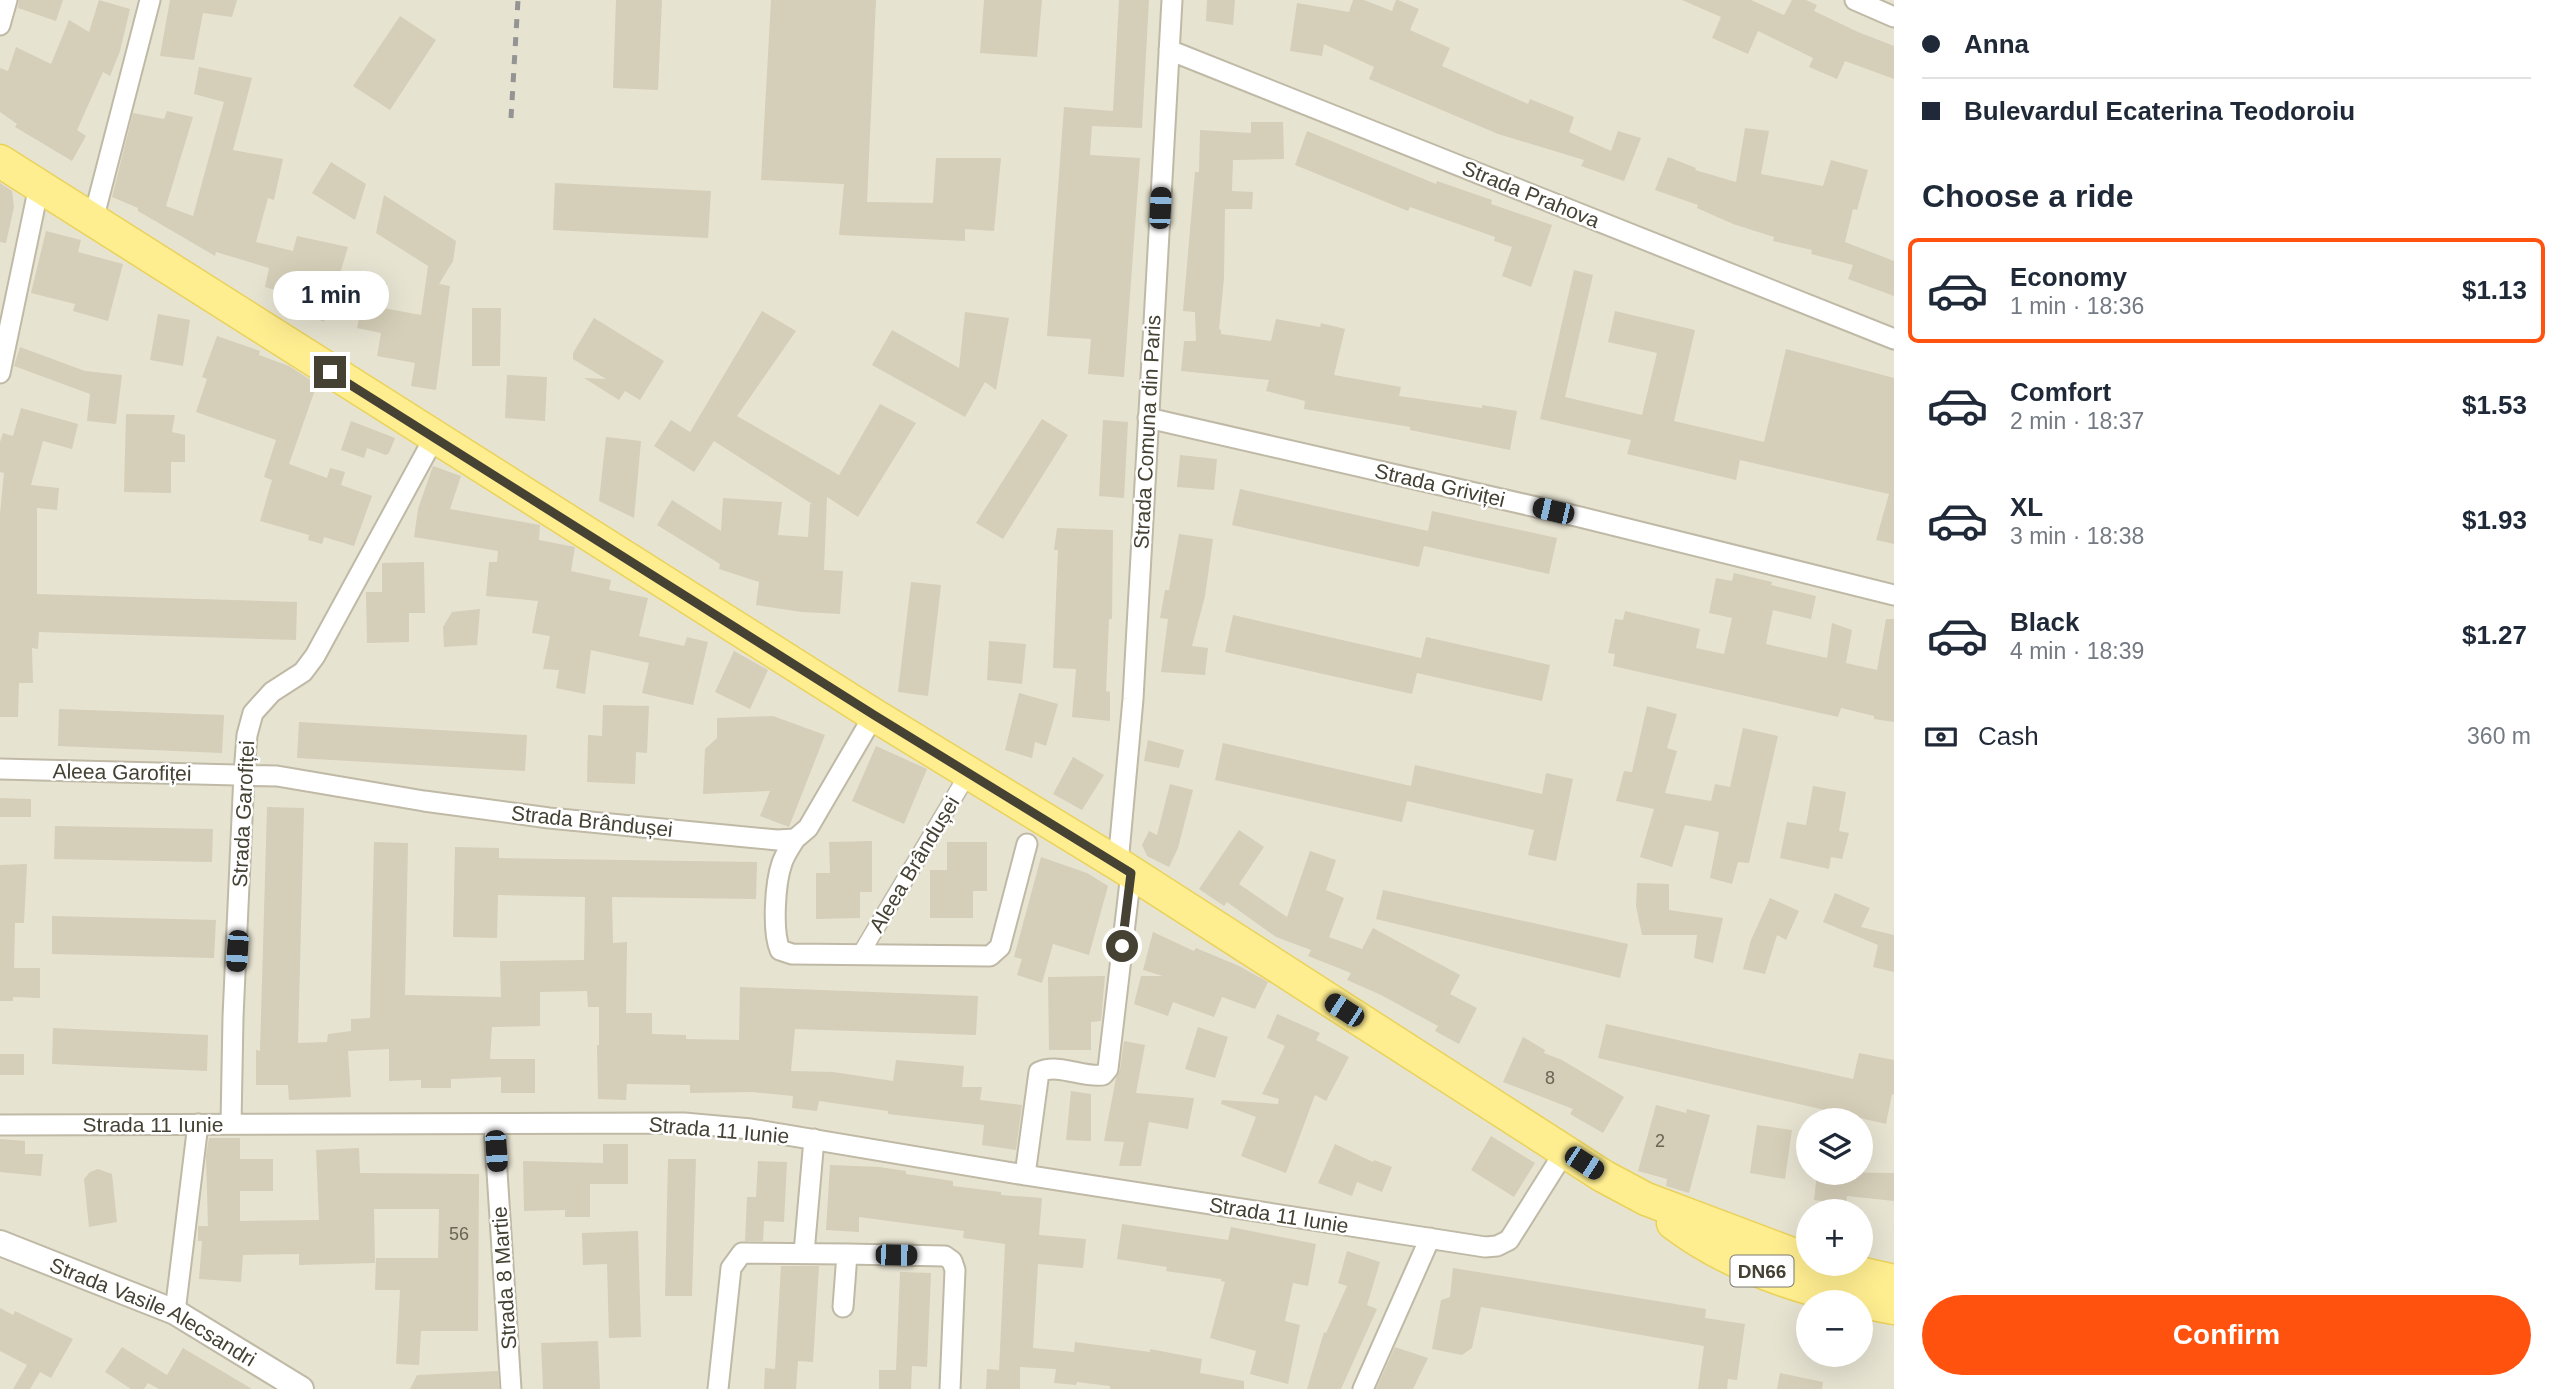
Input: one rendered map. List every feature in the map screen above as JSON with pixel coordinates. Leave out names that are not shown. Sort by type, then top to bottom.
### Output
[{"type":"main road","name":"DN66","points":[[0,162],[874,715],[1124,868],[1565,1151],[1646,1199],[1796,1255]]},
{"type":"main road","name":"DN66","points":[[1646,1199],[1675,1225],[1699,1241],[1759,1270],[1836,1297],[1894,1308]]},
{"type":"main road","name":"DN66","points":[[1872,1276],[1894,1281]]},
{"type":"street","points":[[0,25],[8,0]]},
{"type":"street","points":[[93,220],[150,0]]},
{"type":"street","name":"Strada Comuna din Paris","points":[[1025,1175],[1039,1072],[1049,1069],[1094,1076],[1103,1075],[1108,1069],[1124,868],[1172,0]]},
{"type":"street","points":[[1855,0],[1894,17]]},
{"type":"street","name":"Strada Prahova","points":[[1169,50],[1894,339]]},
{"type":"street","points":[[0,373],[39,186]]},
{"type":"street","name":"Strada Griviței","points":[[1148,418],[1580,517],[1894,595]]},
{"type":"street","name":"Strada Garofiței","points":[[231,1124],[244,774],[247,735],[253,713],[272,692],[303,672],[315,656],[434,438]]},
{"type":"street","points":[[795,839],[808,828],[874,715]]},
{"type":"street","name":"Aleea Garofiței","points":[[0,769],[244,774]]},
{"type":"street","name":"Strada Brândușei","points":[[244,774],[277,776],[424,801],[549,818],[777,840],[795,839]]},
{"type":"street","name":"Aleea Brândușei","points":[[860,955],[968,774]]},
{"type":"street","name":"Aleea Brândușei","points":[[795,839],[782,861],[778,878],[775,939],[780,950],[792,954],[990,956],[1000,947],[1027,844]]},
{"type":"street","points":[[175,1312],[198,1124]]},
{"type":"street","name":"Strada 11 Iunie","points":[[0,1125],[684,1124],[751,1129],[1485,1247],[1497,1246],[1509,1240],[1565,1151]]},
{"type":"street","name":"Strada 8 Martie","points":[[494,1125],[511,1389]]},
{"type":"street","points":[[804,1253],[814,1139]]},
{"type":"street","points":[[1363,1389],[1430,1238]]},
{"type":"street","name":"Strada Vasile Alecsandri","points":[[0,1242],[175,1312],[301,1389]]},
{"type":"street","points":[[718,1389],[731,1268],[742,1254],[752,1252],[945,1256],[952,1261],[955,1270],[950,1389]]},
{"type":"street","points":[[843,1307],[847,1254]]},
{"type":"shaded area","points":[[0,0],[1894,0],[1894,1389],[0,1389]]},
{"type":"building","points":[[19,0],[63,0],[56,21],[18,8]]},
{"type":"building","points":[[99,0],[130,9],[120,51],[110,76],[103,72],[77,130],[86,136],[72,161],[15,127],[17,124],[0,112],[0,68],[8,71],[16,47],[51,64],[69,20],[89,32]]},
{"type":"building","points":[[170,0],[237,0],[232,17],[203,13],[194,60],[160,56]]},
{"type":"building","points":[[616,0],[662,0],[658,90],[613,88]]},
{"type":"building","points":[[771,0],[876,0],[867,202],[933,203],[936,158],[1001,158],[994,231],[965,229],[965,241],[839,235],[844,184],[761,180]]},
{"type":"building","points":[[984,0],[1042,0],[1037,57],[980,53]]},
{"type":"building","points":[[1119,0],[1149,0],[1142,128],[1092,126],[1090,155],[1140,158],[1124,377],[1088,374],[1091,339],[1047,336],[1064,107],[1113,111]]},
{"type":"building","points":[[1207,0],[1235,0],[1233,25],[1206,21]]},
{"type":"building","points":[[1353,0],[1364,0],[1392,11],[1398,0],[1419,9],[1410,30],[1450,48],[1442,66],[1528,104],[1530,99],[1574,117],[1569,132],[1611,151],[1618,131],[1641,138],[1624,181],[1581,166],[1584,160],[1498,134],[1369,79],[1374,67],[1324,44],[1322,56],[1290,51],[1297,3],[1349,12]]},
{"type":"building","points":[[1682,0],[1751,0],[1784,15],[1792,0],[1806,0],[1817,5],[1814,11],[1894,46],[1894,79],[1845,61],[1837,79],[1809,67],[1813,58],[1758,31],[1748,54],[1712,38],[1721,17]]},
{"type":"building","points":[[400,16],[436,40],[390,110],[353,86]]},
{"type":"building","points":[[199,67],[252,78],[233,150],[283,159],[274,200],[268,198],[256,242],[293,251],[297,236],[348,247],[338,280],[334,279],[324,322],[300,311],[299,314],[280,302],[282,292],[265,287],[269,268],[216,252],[215,256],[138,211],[138,208],[112,197],[133,113],[164,119],[167,111],[193,117],[166,206],[193,216],[224,102],[194,94]]},
{"type":"building","points":[[1251,122],[1283,122],[1284,159],[1233,160],[1232,191],[1253,192],[1252,209],[1225,209],[1224,278],[1219,329],[1221,334],[1271,341],[1276,319],[1320,327],[1321,323],[1345,329],[1334,375],[1401,387],[1399,396],[1517,411],[1510,450],[1410,430],[1410,427],[1304,409],[1305,401],[1266,391],[1269,380],[1181,371],[1184,341],[1196,341],[1195,312],[1183,311],[1195,172],[1199,172],[1200,130],[1251,133]]},
{"type":"building","points":[[1745,128],[1769,131],[1761,174],[1823,186],[1831,160],[1868,170],[1857,210],[1853,209],[1845,242],[1894,261],[1894,296],[1848,279],[1853,265],[1811,254],[1812,250],[1773,241],[1774,237],[1733,224],[1697,208],[1698,205],[1655,190],[1668,157],[1696,168],[1695,170],[1736,182]]},
{"type":"building","points":[[1307,131],[1436,184],[1437,181],[1492,200],[1491,204],[1552,225],[1531,287],[1502,276],[1512,247],[1494,241],[1495,237],[1410,207],[1408,211],[1295,165]]},
{"type":"building","points":[[331,162],[366,184],[355,220],[312,193]]},
{"type":"building","points":[[0,183],[12,191],[14,207],[6,243],[0,242]]},
{"type":"building","points":[[555,183],[711,191],[708,238],[553,230]]},
{"type":"building","points":[[384,195],[456,241],[453,261],[439,284],[450,286],[436,390],[411,386],[415,363],[377,356],[381,333],[357,328],[367,279],[387,283],[383,308],[421,315],[428,266],[376,233]]},
{"type":"building","points":[[46,231],[81,240],[78,252],[123,264],[108,321],[73,311],[75,304],[31,293]]},
{"type":"building","points":[[1574,270],[1593,275],[1565,397],[1642,415],[1657,353],[1608,342],[1615,311],[1695,330],[1674,421],[1764,442],[1786,349],[1894,378],[1894,544],[1876,540],[1889,494],[1740,460],[1736,480],[1627,454],[1631,440],[1540,419]]},
{"type":"building","points":[[472,308],[501,308],[500,366],[472,366]]},
{"type":"building","points":[[762,311],[796,331],[737,416],[839,475],[880,404],[916,423],[858,517],[827,497],[824,570],[843,571],[840,614],[756,605],[759,582],[719,569],[720,564],[657,525],[672,500],[721,531],[723,498],[782,502],[778,535],[808,537],[812,504],[714,441],[694,472],[654,446],[671,420],[690,432]]},
{"type":"building","points":[[965,312],[1009,318],[996,390],[985,382],[965,417],[872,365],[892,330],[959,368]]},
{"type":"building","points":[[158,314],[190,320],[183,366],[150,360]]},
{"type":"building","points":[[594,318],[664,361],[640,400],[625,391],[619,400],[584,378],[606,379],[573,359],[573,353]]},
{"type":"building","points":[[217,336],[260,351],[259,355],[289,366],[317,384],[289,464],[327,478],[330,468],[345,472],[341,485],[372,496],[354,546],[324,537],[322,544],[308,540],[309,535],[260,521],[272,480],[264,477],[276,440],[196,412],[207,379],[202,377]]},
{"type":"building","points":[[20,347],[85,371],[122,375],[116,424],[87,421],[90,394],[14,366]]},
{"type":"building","points":[[507,375],[547,377],[545,421],[505,418]]},
{"type":"building","points":[[21,408],[78,424],[72,449],[43,441],[31,485],[59,488],[57,510],[37,508],[37,594],[297,602],[296,640],[39,632],[38,649],[32,648],[33,683],[19,683],[18,717],[0,717],[0,514],[4,473],[0,472],[0,442],[3,433],[13,436]]},
{"type":"building","points":[[126,414],[175,415],[172,432],[185,435],[185,462],[171,462],[171,493],[124,492]]},
{"type":"building","points":[[1042,419],[1068,435],[1003,539],[976,523]]},
{"type":"building","points":[[1103,420],[1128,422],[1124,498],[1099,496]]},
{"type":"building","points":[[351,421],[395,438],[389,453],[386,455],[367,448],[364,458],[341,450]]},
{"type":"building","points":[[606,437],[641,441],[634,518],[599,501]]},
{"type":"building","points":[[1180,455],[1217,459],[1214,490],[1177,487]]},
{"type":"building","points":[[433,466],[461,476],[450,509],[540,525],[539,540],[575,547],[571,571],[611,580],[609,590],[648,598],[639,636],[684,646],[687,637],[708,642],[693,705],[642,693],[649,663],[591,650],[585,694],[556,688],[559,670],[543,669],[550,636],[532,633],[538,601],[486,596],[489,562],[497,562],[498,551],[414,537],[418,509]]},
{"type":"building","points":[[1240,489],[1428,531],[1432,511],[1557,538],[1549,574],[1424,546],[1419,567],[1232,525]]},
{"type":"building","points":[[1057,528],[1113,530],[1112,619],[1109,619],[1106,691],[1110,692],[1110,721],[1072,717],[1076,669],[1053,668],[1058,550],[1054,550]]},
{"type":"building","points":[[1179,534],[1213,539],[1205,596],[1192,646],[1208,648],[1205,675],[1161,672],[1168,619],[1160,618],[1165,590],[1169,590]]},
{"type":"building","points":[[424,562],[425,613],[409,613],[409,642],[367,643],[366,592],[382,592],[382,563]]},
{"type":"building","points":[[1734,573],[1816,596],[1811,619],[1773,610],[1766,644],[1827,658],[1832,623],[1852,630],[1846,663],[1877,670],[1886,619],[1894,619],[1894,722],[1874,719],[1874,716],[1841,708],[1838,717],[1613,666],[1615,654],[1608,653],[1615,619],[1623,620],[1625,611],[1700,629],[1696,648],[1724,654],[1732,618],[1709,613],[1716,578],[1732,581]]},
{"type":"building","points":[[911,582],[941,585],[928,696],[898,692]]},
{"type":"building","points":[[480,609],[477,645],[444,647],[443,627],[452,612]]},
{"type":"building","points":[[1233,615],[1421,658],[1426,637],[1550,665],[1542,701],[1417,673],[1412,694],[1225,652]]},
{"type":"building","points":[[989,641],[1026,644],[1022,684],[987,680]]},
{"type":"building","points":[[734,651],[768,670],[750,709],[715,692]]},
{"type":"building","points":[[1019,693],[1058,704],[1046,746],[1035,742],[1032,758],[1005,750]]},
{"type":"building","points":[[603,705],[649,706],[647,753],[636,752],[635,784],[587,782],[588,735],[602,736]]},
{"type":"building","points":[[1647,706],[1677,714],[1667,748],[1677,751],[1665,793],[1711,801],[1715,784],[1730,787],[1743,728],[1778,736],[1749,863],[1738,862],[1732,884],[1710,878],[1719,832],[1685,825],[1672,867],[1640,857],[1654,809],[1616,801],[1624,771],[1632,772]]},
{"type":"building","points":[[59,709],[224,715],[222,753],[58,746]]},
{"type":"building","points":[[773,716],[825,735],[789,827],[760,816],[770,791],[703,794],[705,749],[717,738],[717,718]]},
{"type":"building","points":[[299,722],[527,735],[525,771],[297,758]]},
{"type":"building","points":[[1148,740],[1184,750],[1179,768],[1144,761]]},
{"type":"building","points":[[1223,743],[1411,786],[1415,765],[1542,794],[1546,773],[1573,779],[1556,861],[1528,855],[1534,830],[1407,801],[1402,822],[1215,780]]},
{"type":"building","points":[[876,746],[927,769],[904,824],[852,801]]},
{"type":"building","points":[[1073,757],[1104,775],[1082,810],[1053,794]]},
{"type":"building","points":[[1170,784],[1193,790],[1178,848],[1169,867],[1147,856],[1142,845],[1149,831],[1157,835]]},
{"type":"building","points":[[1813,786],[1846,792],[1839,831],[1849,833],[1842,859],[1831,857],[1829,869],[1780,858],[1787,822],[1806,825]]},
{"type":"building","points":[[0,798],[31,799],[31,817],[0,817]]},
{"type":"building","points":[[267,807],[304,808],[298,1043],[327,1042],[328,1034],[351,1031],[351,1019],[370,1018],[374,842],[408,843],[405,995],[501,997],[500,961],[584,960],[585,897],[498,895],[497,938],[453,937],[455,847],[499,848],[499,858],[757,862],[756,899],[612,897],[613,943],[627,942],[626,1013],[652,1013],[652,1034],[686,1035],[686,1039],[739,1040],[740,987],[978,996],[976,1035],[795,1029],[791,1071],[833,1072],[893,1081],[896,1060],[964,1066],[962,1087],[982,1087],[980,1100],[1022,1105],[1016,1150],[982,1145],[984,1125],[888,1114],[888,1111],[819,1101],[817,1111],[792,1108],[793,1096],[752,1092],[690,1093],[690,1085],[627,1084],[626,1100],[598,1099],[599,1007],[588,1007],[587,991],[540,992],[540,1026],[492,1027],[490,1059],[535,1059],[535,1093],[501,1093],[501,1077],[451,1079],[451,1088],[421,1088],[421,1080],[389,1081],[389,1049],[348,1051],[351,1097],[289,1100],[288,1085],[256,1085],[256,1050],[260,1051]]},
{"type":"building","points":[[55,826],[213,829],[212,862],[54,859]]},
{"type":"building","points":[[1239,830],[1264,847],[1239,884],[1287,917],[1310,851],[1336,860],[1326,890],[1344,898],[1329,937],[1362,949],[1373,928],[1460,975],[1450,994],[1477,1008],[1459,1044],[1435,1031],[1438,1026],[1347,980],[1351,973],[1308,956],[1311,950],[1276,937],[1227,902],[1224,906],[1199,889]]},
{"type":"building","points":[[872,841],[872,892],[860,892],[860,918],[816,919],[816,873],[830,873],[829,842]]},
{"type":"building","points":[[947,842],[987,842],[987,891],[973,891],[973,918],[930,918],[930,870],[947,870]]},
{"type":"building","points":[[1041,857],[1087,873],[1108,886],[1089,955],[1053,944],[1042,983],[1017,975],[1022,959],[1014,957]]},
{"type":"building","points":[[27,864],[24,923],[15,923],[14,968],[40,968],[40,998],[13,997],[13,1001],[0,1001],[0,865]]},
{"type":"building","points":[[1637,883],[1669,884],[1669,910],[1723,918],[1713,963],[1694,958],[1697,935],[1642,935],[1636,906]]},
{"type":"building","points":[[1383,890],[1628,944],[1620,978],[1376,919]]},
{"type":"building","points":[[1835,893],[1870,908],[1861,927],[1894,935],[1894,972],[1873,967],[1878,945],[1823,922]]},
{"type":"building","points":[[1770,898],[1799,911],[1786,940],[1777,935],[1765,974],[1743,969],[1751,940]]},
{"type":"building","points":[[52,916],[216,920],[214,958],[52,954]]},
{"type":"building","points":[[1153,932],[1194,951],[1196,948],[1239,966],[1268,982],[1255,1009],[1222,997],[1214,1017],[1173,1002],[1168,1016],[1134,1004],[1141,976],[1163,976],[1143,970]]},
{"type":"building","points":[[1105,976],[1101,1021],[1091,1022],[1091,1050],[1049,1050],[1048,977]]},
{"type":"building","points":[[1277,1014],[1320,1033],[1316,1040],[1349,1057],[1326,1101],[1315,1095],[1286,1173],[1241,1156],[1256,1117],[1221,1104],[1222,1100],[1278,1104],[1279,1099],[1262,1094],[1285,1046],[1267,1038]]},
{"type":"building","points":[[1606,1024],[1853,1079],[1859,1053],[1894,1060],[1894,1095],[1892,1094],[1886,1124],[1873,1121],[1873,1108],[1816,1108],[1598,1058]]},
{"type":"building","points":[[1198,1027],[1228,1037],[1215,1078],[1185,1069]]},
{"type":"building","points":[[53,1028],[208,1035],[207,1071],[52,1064]]},
{"type":"building","points":[[1523,1037],[1545,1050],[1544,1053],[1562,1060],[1624,1097],[1603,1133],[1570,1114],[1573,1109],[1503,1082]]},
{"type":"building","points":[[1124,1041],[1145,1045],[1136,1093],[1194,1098],[1188,1129],[1149,1122],[1141,1166],[1119,1166],[1124,1142],[1104,1141]]},
{"type":"building","points":[[0,1054],[24,1054],[24,1075],[0,1075]]},
{"type":"building","points":[[1071,1091],[1091,1094],[1091,1141],[1066,1140]]},
{"type":"building","points":[[1656,1105],[1686,1113],[1687,1109],[1710,1115],[1689,1193],[1666,1186],[1667,1179],[1638,1171]]},
{"type":"building","points":[[1757,1125],[1792,1130],[1785,1179],[1750,1173]]},
{"type":"building","points":[[1491,1136],[1535,1163],[1514,1197],[1471,1170]]},
{"type":"building","points":[[209,1138],[240,1138],[240,1159],[273,1159],[273,1191],[240,1191],[240,1221],[319,1220],[316,1150],[359,1148],[360,1173],[479,1174],[478,1331],[421,1331],[419,1365],[396,1364],[400,1290],[375,1290],[376,1258],[438,1258],[439,1209],[374,1209],[375,1263],[299,1265],[299,1254],[243,1255],[241,1282],[199,1279],[202,1241],[198,1241],[198,1226],[208,1226],[206,1156]]},
{"type":"building","points":[[0,1139],[25,1141],[25,1154],[43,1154],[41,1176],[0,1172]]},
{"type":"building","points":[[603,1144],[628,1144],[628,1184],[590,1184],[590,1217],[565,1217],[565,1210],[524,1211],[523,1161],[603,1163]]},
{"type":"building","points":[[1335,1144],[1373,1162],[1374,1160],[1392,1167],[1382,1192],[1357,1182],[1352,1196],[1318,1183]]},
{"type":"building","points":[[668,1159],[696,1159],[692,1296],[665,1296]]},
{"type":"building","points":[[758,1161],[787,1162],[784,1222],[764,1221],[763,1241],[745,1241],[747,1197],[756,1197]]},
{"type":"building","points":[[830,1165],[906,1171],[906,1174],[953,1181],[953,1186],[1001,1192],[1001,1195],[1042,1198],[1039,1235],[1086,1239],[1083,1268],[1038,1264],[1033,1348],[1074,1352],[1075,1342],[1150,1352],[1150,1349],[1202,1359],[1200,1373],[1244,1381],[1244,1389],[1110,1389],[1110,1386],[1077,1382],[1076,1385],[1054,1383],[1056,1369],[1020,1367],[1020,1389],[986,1389],[987,1369],[999,1370],[1005,1244],[963,1238],[964,1231],[859,1217],[859,1232],[826,1230]]},
{"type":"building","points":[[98,1169],[112,1174],[117,1222],[89,1227],[84,1179],[90,1172]]},
{"type":"building","points":[[1873,1173],[1894,1173],[1894,1201],[1847,1196],[1847,1199],[1814,1199],[1816,1185],[1873,1185]]},
{"type":"building","points":[[1122,1224],[1228,1240],[1231,1227],[1316,1244],[1308,1286],[1293,1283],[1285,1321],[1300,1325],[1288,1384],[1250,1374],[1256,1351],[1210,1338],[1225,1282],[1221,1279],[1166,1271],[1167,1267],[1117,1259]]},
{"type":"building","points":[[638,1231],[641,1337],[609,1338],[607,1264],[583,1265],[582,1233]]},
{"type":"building","points":[[1347,1251],[1380,1262],[1367,1305],[1377,1309],[1341,1389],[1307,1389],[1324,1332],[1326,1333],[1347,1286],[1338,1283]]},
{"type":"building","points":[[781,1266],[819,1266],[813,1362],[798,1361],[796,1389],[764,1389],[765,1368],[775,1369]]},
{"type":"building","points":[[1453,1268],[1706,1309],[1705,1318],[1745,1324],[1737,1380],[1728,1379],[1727,1389],[1698,1389],[1704,1346],[1481,1307],[1472,1348],[1462,1355],[1432,1349],[1441,1300],[1450,1297]]},
{"type":"building","points":[[900,1272],[931,1273],[927,1367],[912,1366],[911,1389],[879,1389],[879,1370],[896,1370]]},
{"type":"building","points":[[0,1308],[13,1315],[15,1311],[73,1339],[51,1378],[40,1372],[30,1389],[13,1389],[27,1365],[0,1351]]},
{"type":"building","points":[[598,1341],[600,1389],[543,1389],[541,1343]]},
{"type":"building","points":[[122,1347],[167,1375],[183,1348],[252,1389],[159,1389],[148,1383],[144,1389],[131,1389],[105,1372]]},
{"type":"building","points":[[1395,1347],[1428,1358],[1413,1389],[1376,1389]]},
{"type":"building","points":[[498,1371],[499,1389],[410,1389],[417,1375]]},
{"type":"building","points":[[1780,1373],[1823,1382],[1822,1389],[1777,1389]]},
{"type":"railway","points":[[511,118],[518,0]]},
{"type":"route","points":[[330,372],[968,774],[1131,873],[1122,946]]}]
